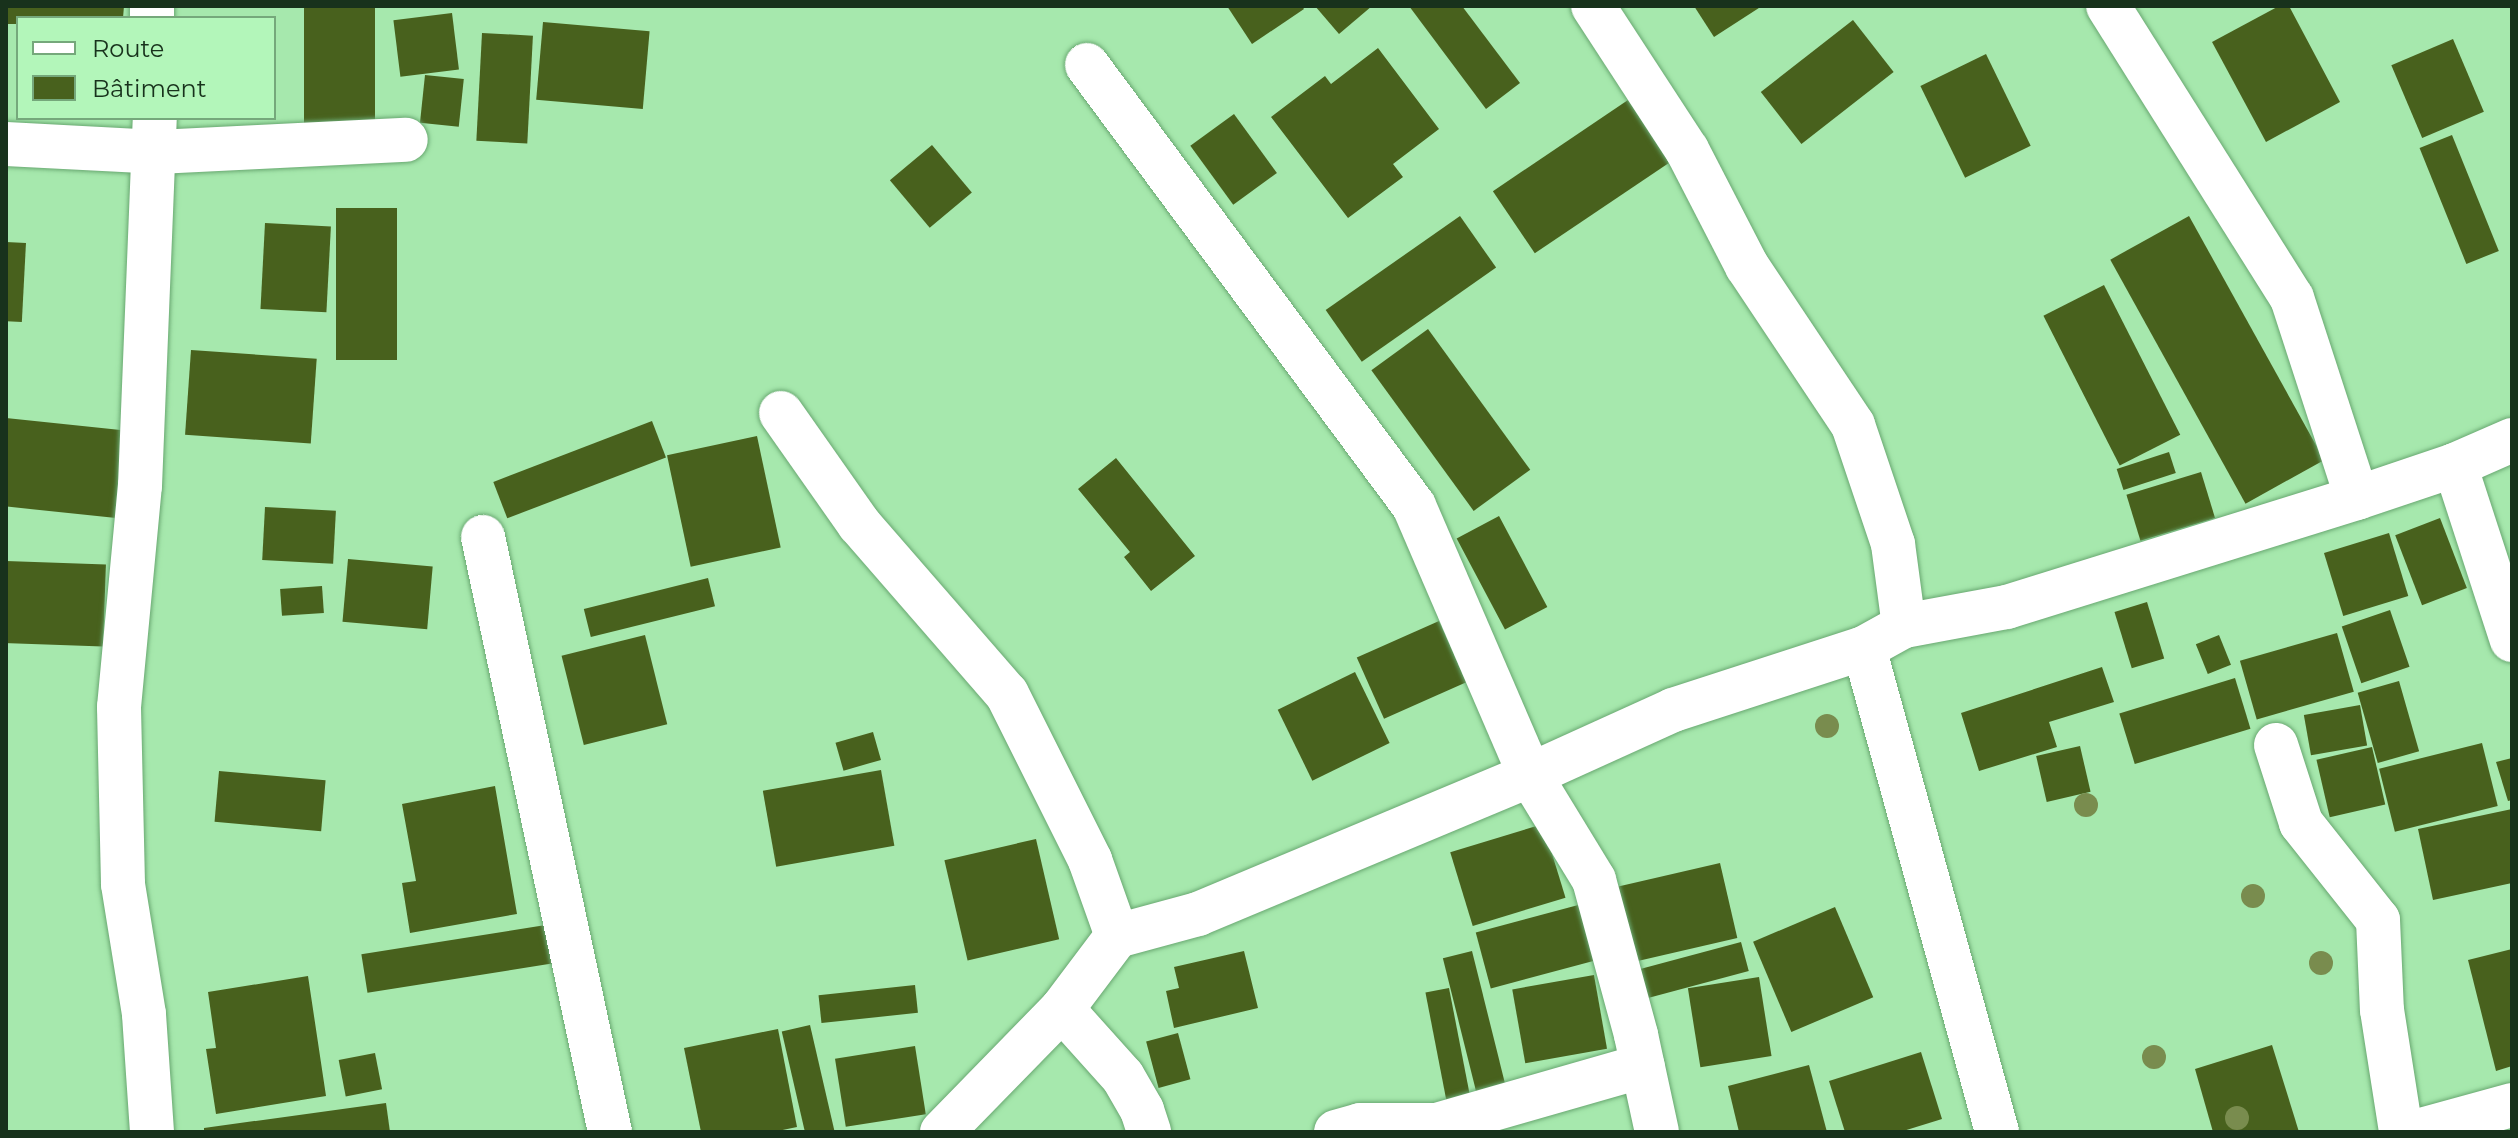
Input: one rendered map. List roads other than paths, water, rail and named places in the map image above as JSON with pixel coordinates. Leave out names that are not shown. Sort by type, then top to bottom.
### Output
[{"type":"street","points":[[1593,6],[1687,150],[1747,266],[1853,425],[1893,544],[1904,626]]},
{"type":"street","points":[[2108,6],[2292,298],[2357,498]]},
{"type":"street","points":[[1087,65],[1414,506],[1530,775],[1594,880],[1643,1066],[1657,1132]]},
{"type":"street","points":[[6,144],[156,135],[406,140]]},
{"type":"street","points":[[152,1132],[144,1014],[123,884],[119,707],[140,486],[156,135]]},
{"type":"street","points":[[781,413],[859,524],[1007,694],[1090,860],[1117,936]]},
{"type":"street","points":[[942,1132],[1062,1009],[1117,936],[1198,914],[1530,775],[1673,710],[1864,648],[1904,626],[2007,607],[2357,498],[2455,465],[2512,440]]},
{"type":"street","points":[[2455,465],[2512,640]]},
{"type":"street","points":[[483,537],[610,1132]]},
{"type":"street","points":[[1864,648],[1997,1132]]},
{"type":"street","points":[[2276,745],[2301,823],[2378,920],[2382,1010],[2401,1132]]},
{"type":"street","points":[[1062,1009],[1123,1077],[1142,1110],[1149,1132]]},
{"type":"street","points":[[1336,1132],[1360,1125],[1437,1125],[1643,1066]]},
{"type":"street","points":[[2414,1132],[2512,1105]]}]
